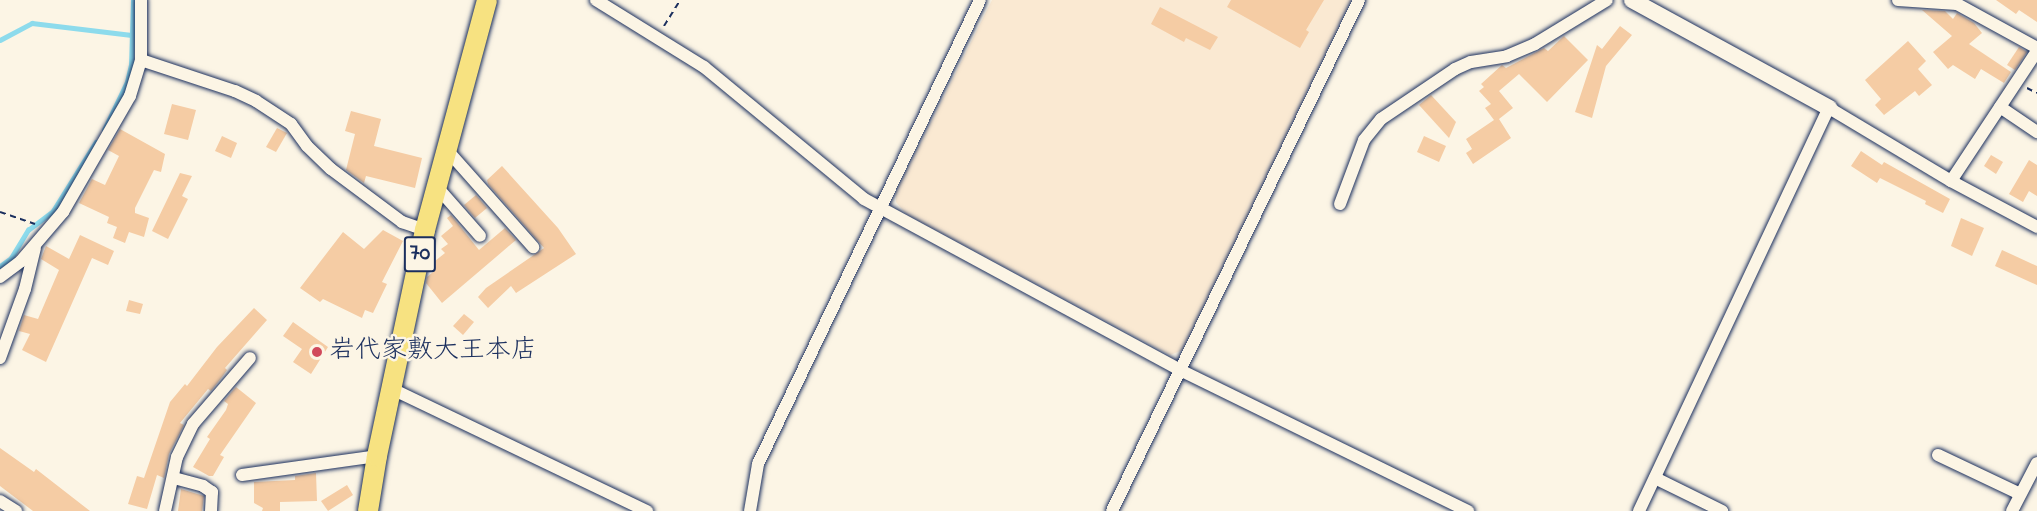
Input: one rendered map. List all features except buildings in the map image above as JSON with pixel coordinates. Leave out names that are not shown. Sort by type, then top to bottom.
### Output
[{"type":"main road","name":"70","points":[[368,511],[377,456],[425,230],[487,0]]},
{"type":"street","points":[[0,277],[21,261],[49,229],[80,187],[130,96],[141,60],[141,0]]},
{"type":"street","points":[[596,0],[704,67],[864,198],[1180,370],[1468,511]]},
{"type":"street","points":[[750,511],[758,464],[980,0]]},
{"type":"street","points":[[1112,511],[1359,0]]},
{"type":"street","points":[[1340,204],[1364,140],[1381,119],[1455,69],[1471,62],[1507,56],[1535,44],[1607,0]]},
{"type":"street","points":[[1632,0],[1829,108],[1952,181],[2037,227]]},
{"type":"street","points":[[1898,0],[1957,4],[2037,50],[1952,181]]},
{"type":"street","points":[[141,60],[236,91],[256,101],[291,124],[307,146],[331,169],[402,222],[425,230]]},
{"type":"street","points":[[2000,107],[2037,132]]},
{"type":"street","points":[[1639,511],[1829,108]]},
{"type":"street","points":[[447,150],[533,247]]},
{"type":"street","points":[[437,187],[480,237]]},
{"type":"street","points":[[0,358],[25,289],[36,244]]},
{"type":"street","points":[[165,511],[177,457],[193,424],[250,358]]},
{"type":"street","points":[[392,389],[647,511]]},
{"type":"street","points":[[1938,455],[2020,494]]},
{"type":"street","points":[[242,475],[377,456]]},
{"type":"street","points":[[2012,511],[2037,463]]},
{"type":"street","points":[[174,478],[203,486],[212,492],[211,511]]},
{"type":"street","points":[[1654,478],[1722,511]]},
{"type":"street","points":[[0,501],[16,511]]},
{"type":"path","points":[[657,38],[680,0]]},
{"type":"path","points":[[0,212],[49,229]]},
{"type":"shaded area","points":[[992,0],[1351,0],[1183,350],[1170,355],[906,214],[896,202],[896,192]]},
{"type":"waterway","points":[[104,130],[127,82],[131,65],[133,0]]},
{"type":"waterway","points":[[0,40],[32,23],[131,35]]},
{"type":"waterway","points":[[0,266],[11,258],[28,230],[53,211],[96,142]]},
{"type":"place","name":"岩代家敷大王本店","points":[[317,352]]}]
